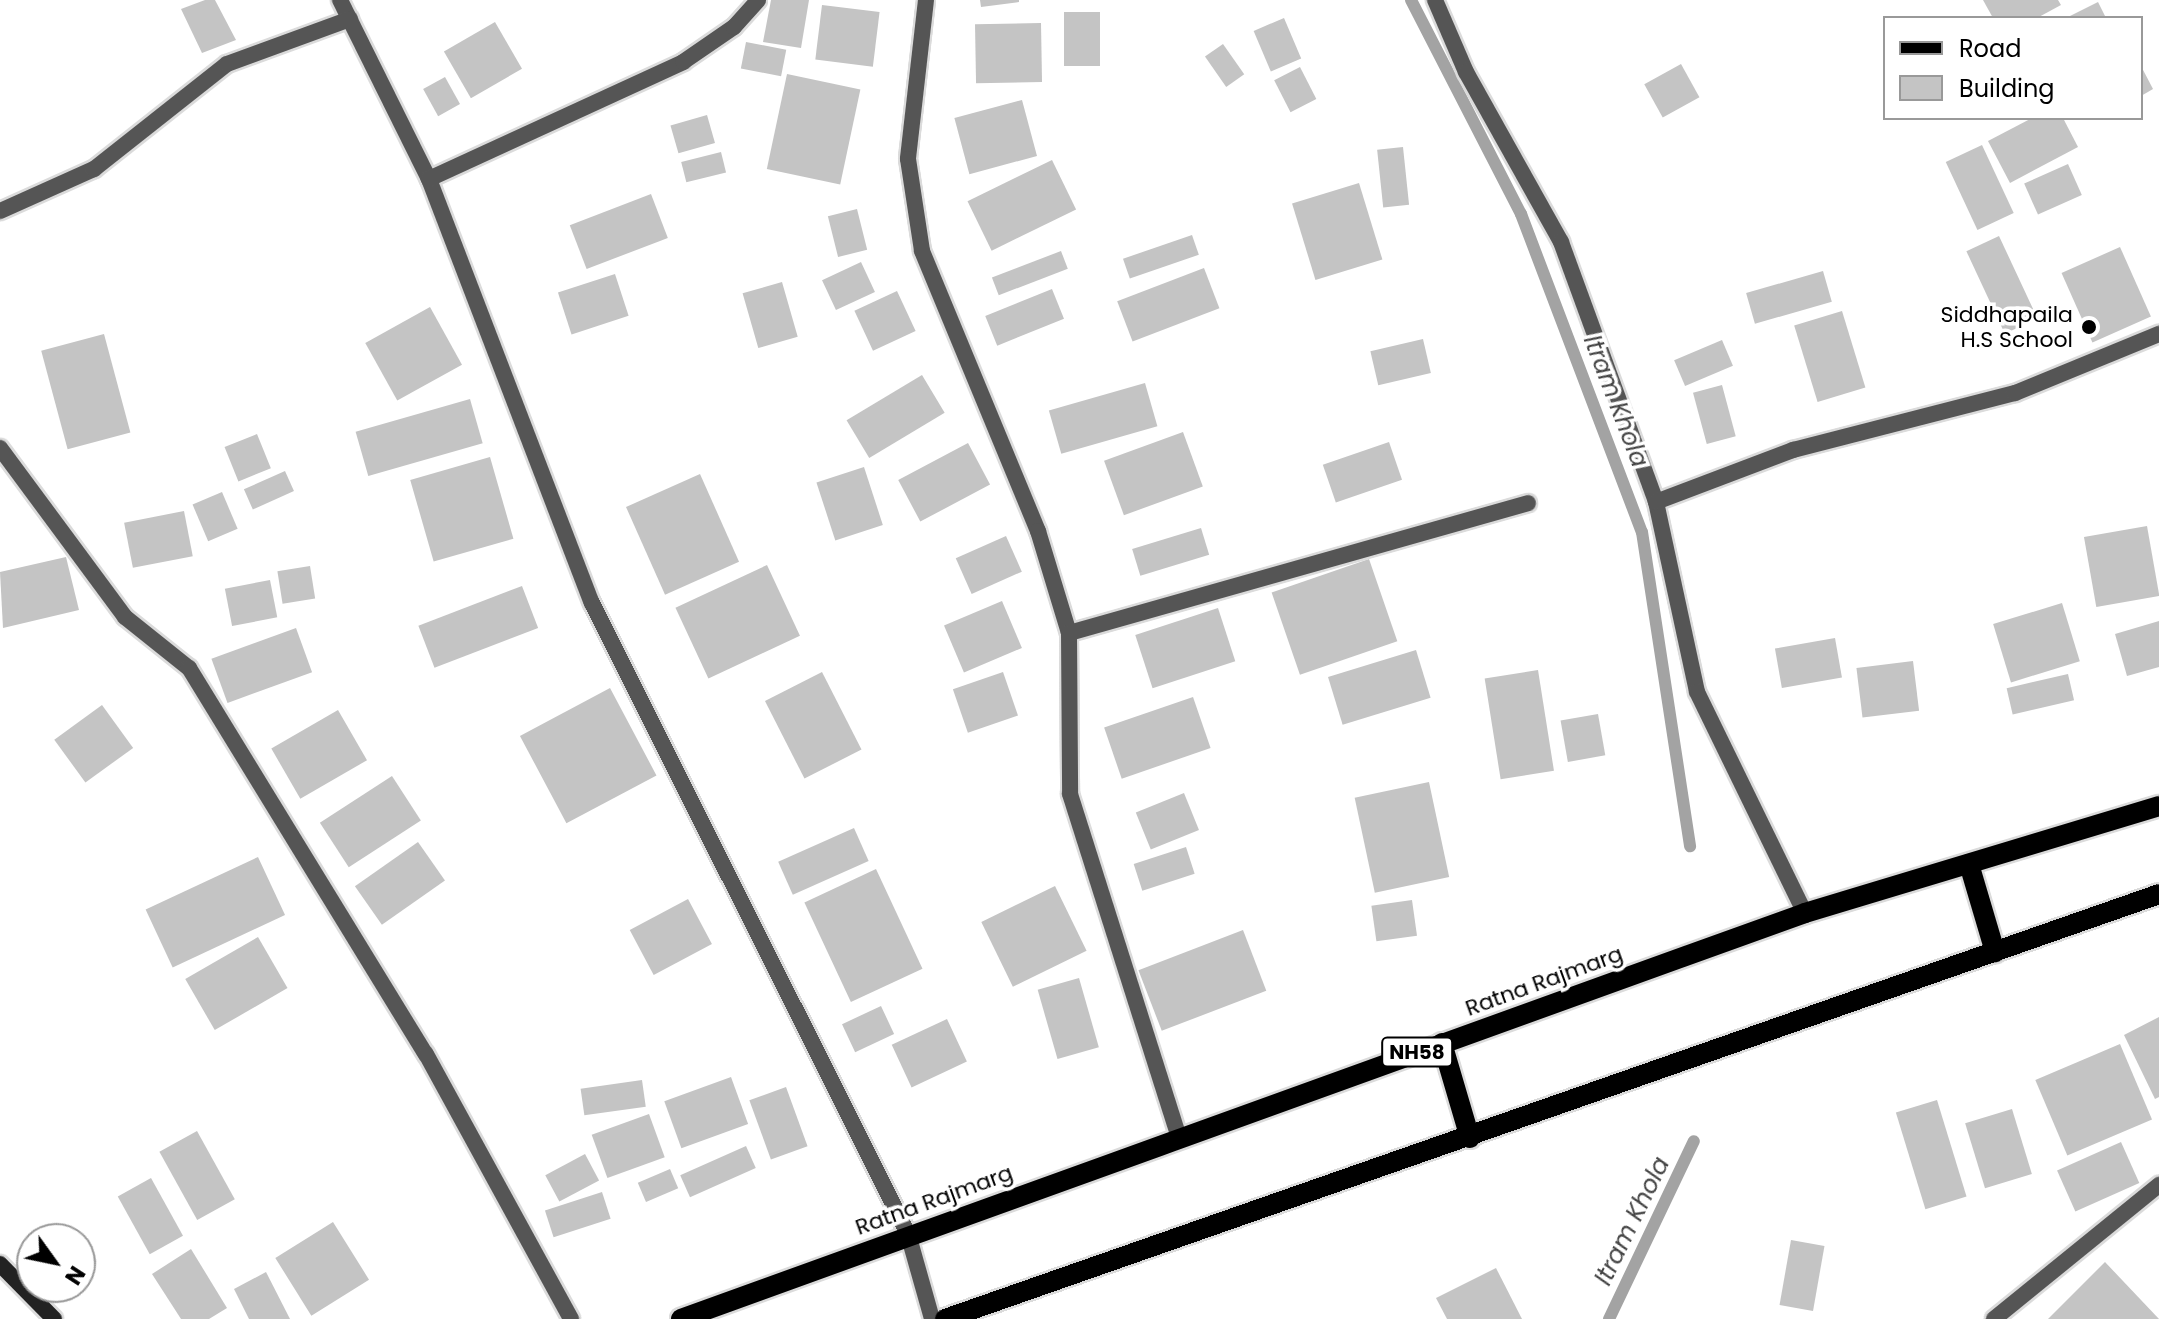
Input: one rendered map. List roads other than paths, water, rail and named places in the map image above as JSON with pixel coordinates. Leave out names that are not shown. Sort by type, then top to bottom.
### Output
[{"type":"main road","name":"Ratna Rajmarg","points":[[681,1319],[908,1234],[1805,913],[2159,806]]},
{"type":"main road","points":[[1969,864],[1995,952]]},
{"type":"main road","points":[[945,1319],[1470,1138],[2159,894]]},
{"type":"main road","points":[[1442,1043],[1470,1138]]},
{"type":"street","points":[[340,0],[429,179],[592,603],[908,1234],[932,1319]]},
{"type":"street","points":[[429,179],[683,62],[734,27],[758,0]]},
{"type":"street","points":[[926,0],[908,159],[922,251],[1038,531],[1069,633],[1070,794],[1179,1137]]},
{"type":"street","points":[[1435,0],[1466,72],[1561,242],[1656,502],[1697,692],[1805,913]]},
{"type":"street","points":[[0,211],[94,169],[227,64],[350,19]]},
{"type":"street","points":[[1656,502],[1793,450],[2015,393],[2159,334]]},
{"type":"street","points":[[0,448],[125,617],[189,668],[426,1054],[571,1319]]},
{"type":"street","points":[[1069,633],[1528,503]]},
{"type":"street","points":[[1994,1319],[2159,1185]]},
{"type":"street","points":[[0,1264],[54,1319]]},
{"type":"waterway","name":"Itram Khola","points":[[1411,0],[1521,214],[1642,532],[1690,846]]},
{"type":"waterway","name":"Itram Khola","points":[[1609,1319],[1694,1141]]},
{"type":"place","name":"Siddhapaila H.S School","points":[[2089,327]]}]
